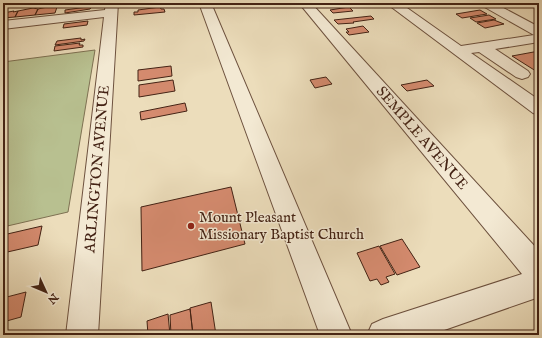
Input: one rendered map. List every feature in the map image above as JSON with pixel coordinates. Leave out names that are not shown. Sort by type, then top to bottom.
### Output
[{"type":"street","points":[[206,3],[336,335]]},
{"type":"street","name":"SEMPLE AVENUE","points":[[305,3],[539,272]]},
{"type":"street","points":[[392,3],[539,109]]},
{"type":"street","points":[[485,3],[539,32]]},
{"type":"street","points":[[3,25],[112,8]]},
{"type":"street","name":"ARLINGTON AVENUE","points":[[82,335],[112,8]]},
{"type":"street","points":[[458,51],[539,38]]},
{"type":"street","points":[[481,47],[522,74]]},
{"type":"street","points":[[383,335],[539,283]]},
{"type":"green space","points":[[95,50],[68,212],[3,227],[3,62]]},
{"type":"building","points":[[73,3],[93,3],[72,6]]},
{"type":"building","points":[[464,3],[468,5],[455,7],[452,5],[446,6],[442,4]]},
{"type":"building","points":[[52,6],[57,7],[55,13],[35,15],[38,9]]},
{"type":"building","points":[[87,7],[91,8],[65,13],[65,10]]},
{"type":"building","points":[[160,7],[161,9],[164,9],[165,12],[134,15],[134,12],[138,12],[138,10]]},
{"type":"building","points":[[349,7],[353,11],[333,13],[330,10]]},
{"type":"building","points":[[33,8],[38,9],[35,15],[15,17],[18,11]]},
{"type":"building","points":[[480,10],[487,14],[462,18],[456,14]]},
{"type":"building","points":[[14,11],[13,12],[18,11],[15,17],[3,18],[3,13]]},
{"type":"building","points":[[489,15],[496,19],[476,22],[470,18]]},
{"type":"building","points":[[371,16],[374,19],[353,22],[354,23],[338,24],[334,20]]},
{"type":"building","points":[[494,20],[504,24],[485,28],[477,23]]},
{"type":"building","points":[[88,21],[87,25],[63,28],[64,24]]},
{"type":"building","points":[[363,26],[369,32],[349,35],[346,32],[349,32],[346,29]]},
{"type":"building","points":[[81,38],[81,40],[85,39],[84,41],[55,45],[57,41]]},
{"type":"building","points":[[80,43],[79,45],[83,45],[83,47],[54,51],[55,46]]},
{"type":"building","points":[[539,51],[539,73],[512,56]]},
{"type":"building","points":[[171,66],[172,76],[138,81],[138,70]]},
{"type":"building","points":[[326,77],[332,84],[315,88],[310,80]]},
{"type":"building","points":[[173,80],[175,91],[139,97],[139,85]]},
{"type":"building","points":[[427,80],[434,86],[407,91],[401,85]]},
{"type":"building","points":[[185,103],[187,111],[141,120],[140,112]]},
{"type":"building","name":"Mount Pleasant Missionary Baptist Church","points":[[231,187],[245,244],[142,271],[141,207]]},
{"type":"building","points":[[42,226],[38,245],[3,253],[3,235]]},
{"type":"building","points":[[402,239],[420,267],[397,275],[380,246]]},
{"type":"building","points":[[379,246],[395,274],[386,277],[389,282],[381,285],[377,279],[370,281],[357,253]]},
{"type":"building","points":[[26,292],[21,317],[3,322],[3,298]]},
{"type":"building","points":[[211,302],[216,335],[193,335],[190,308]]},
{"type":"building","points":[[190,309],[193,335],[171,335],[170,315]]},
{"type":"building","points":[[168,314],[170,335],[148,335],[147,321]]},
{"type":"place","name":"Mount Pleasant Missionary Baptist Church","points":[[191,226]]}]
